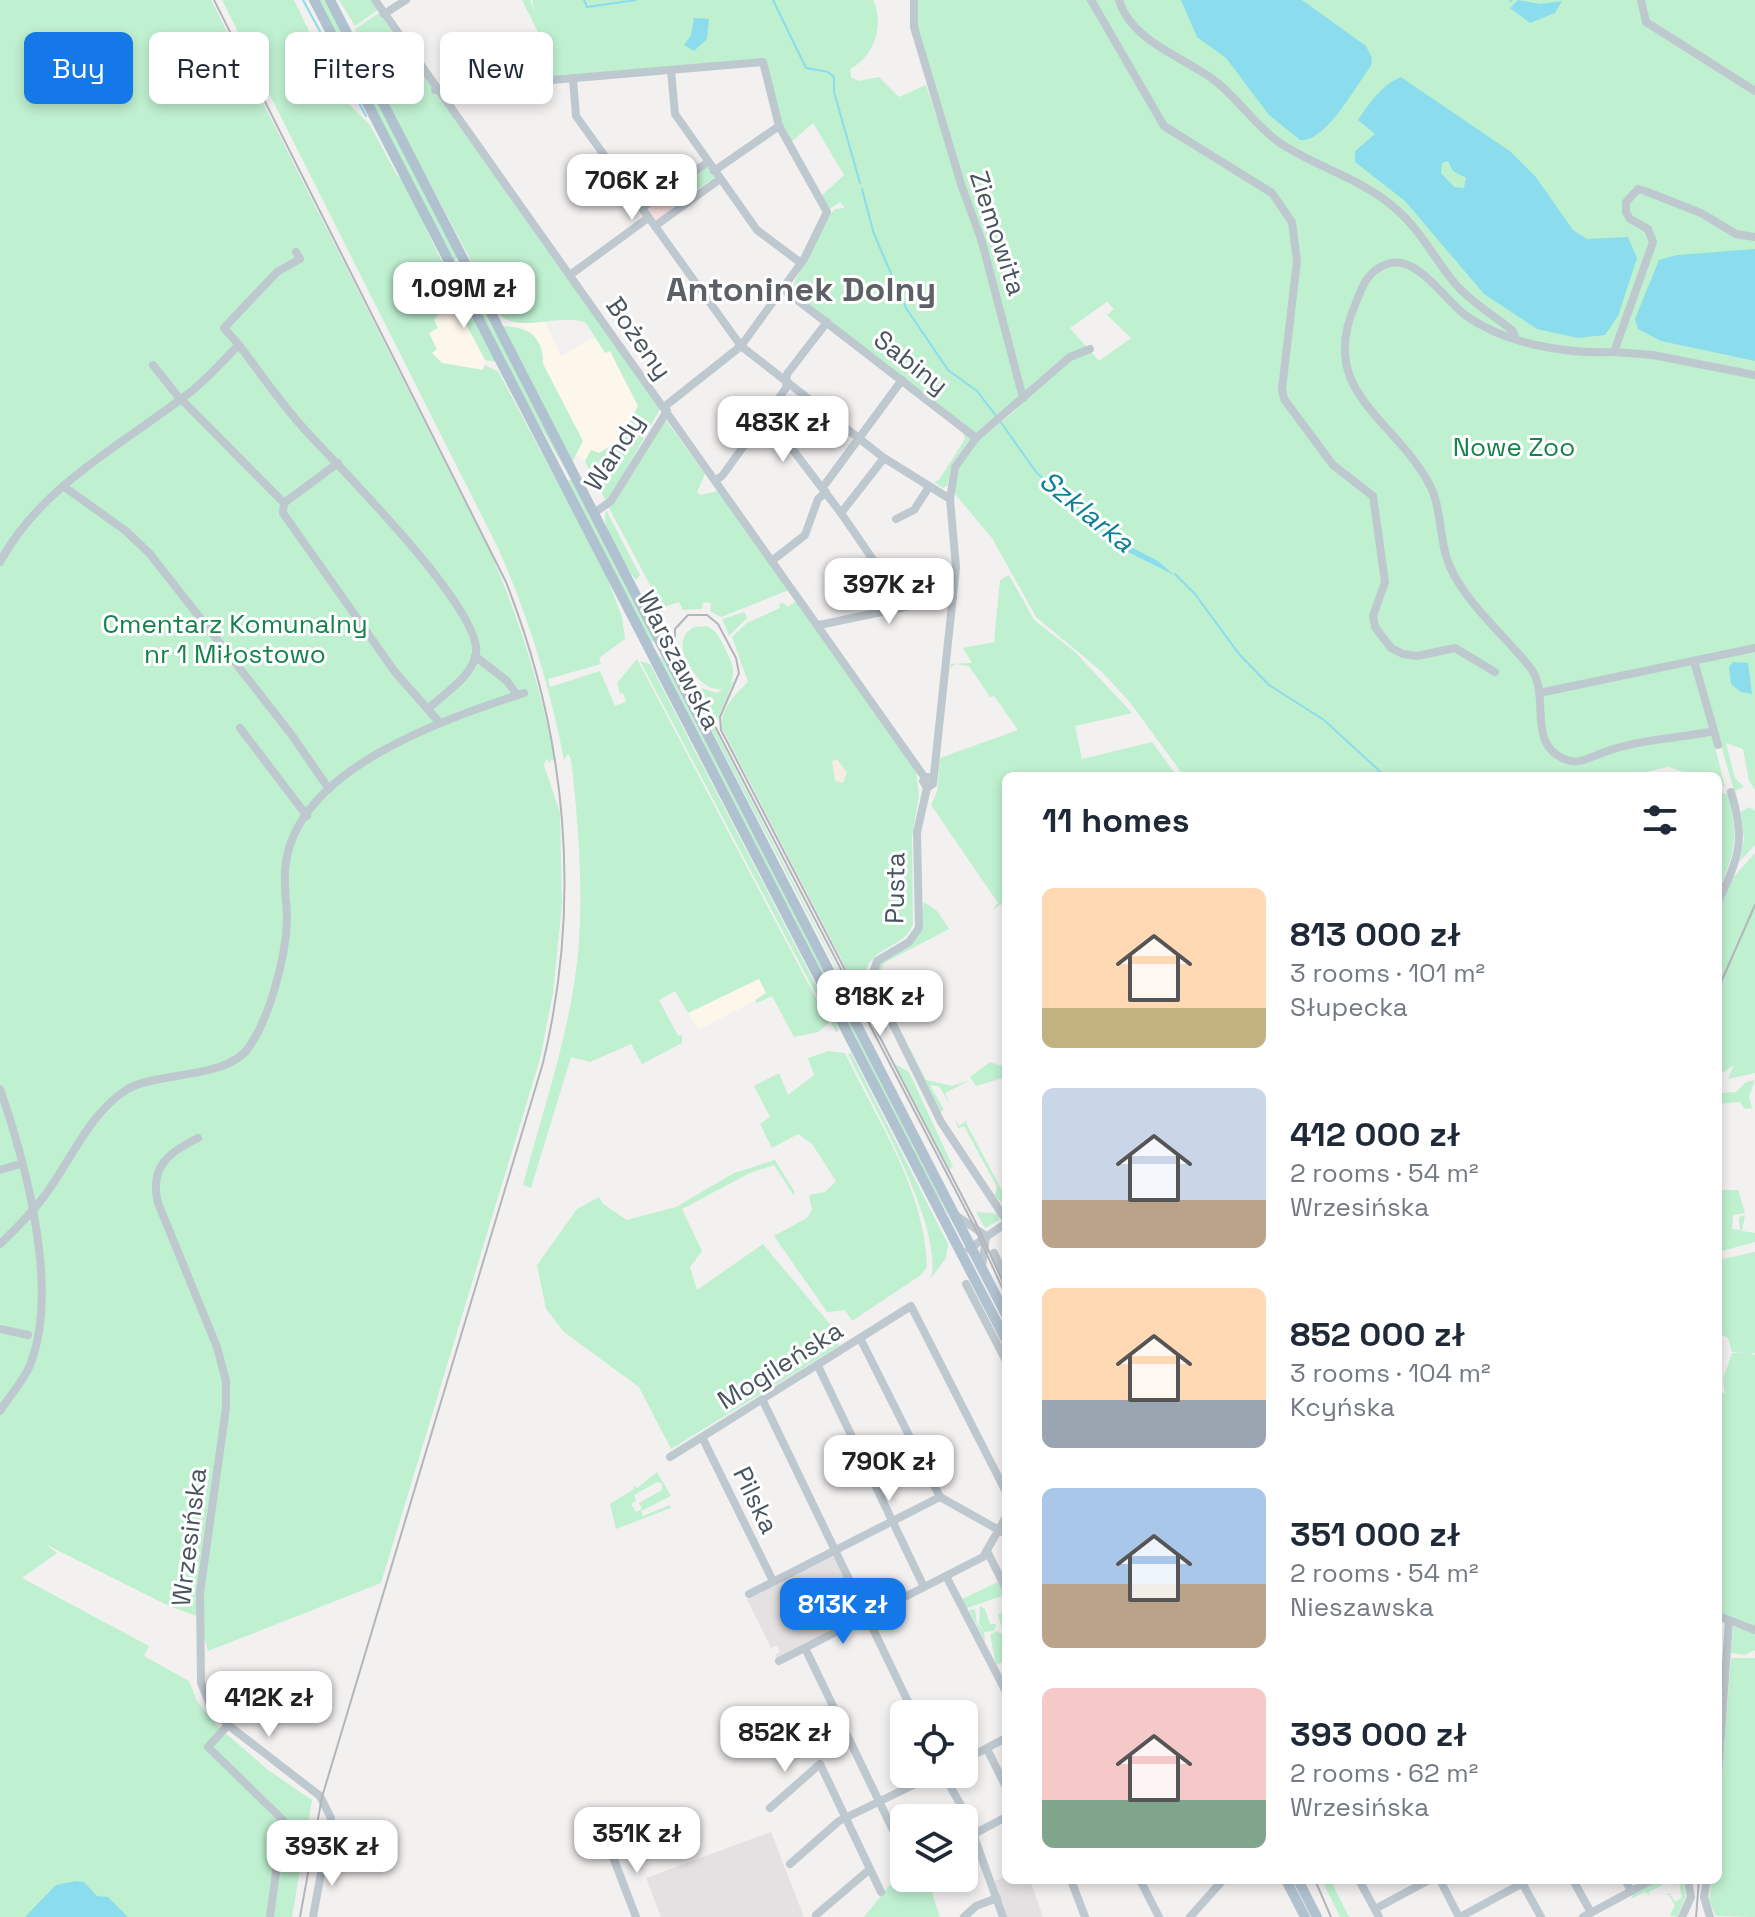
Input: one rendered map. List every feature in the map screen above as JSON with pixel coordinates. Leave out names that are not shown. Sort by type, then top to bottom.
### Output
[{"type":"main road","name":"Warszawska","points":[[314,0],[557,472],[966,1251],[1002,1331]]},
{"type":"main road","name":"Warszawska","points":[[330,0],[954,1214],[966,1251],[982,1268],[1002,1307]]},
{"type":"main road","points":[[451,267],[464,261]]},
{"type":"main road","points":[[557,472],[564,475],[573,472]]},
{"type":"main road","points":[[1288,1884],[1305,1917]]},
{"type":"main road","points":[[1300,1884],[1317,1917]]},
{"type":"street","name":"Bożeny","points":[[375,0],[435,90],[928,778]]},
{"type":"street","points":[[384,14],[406,0]]},
{"type":"street","name":"Ziemowita","points":[[914,0],[914,27],[987,256],[1023,398]]},
{"type":"street","points":[[1091,0],[1164,126],[1272,193],[1292,222],[1297,261],[1282,389],[1284,399],[1333,465],[1373,496],[1385,582],[1373,616],[1375,627],[1391,648],[1403,654],[1417,656],[1455,648],[1495,672]]},
{"type":"street","points":[[1119,0],[1124,16],[1137,31],[1220,85],[1249,118],[1271,136],[1394,207],[1428,242],[1452,280],[1513,331],[1515,337]]},
{"type":"street","points":[[1641,0],[1646,22],[1755,91]]},
{"type":"street","points":[[435,90],[763,62],[779,126],[714,171]]},
{"type":"street","points":[[671,70],[675,114],[757,230],[801,263]]},
{"type":"street","points":[[573,78],[576,116],[741,346],[884,458],[950,499]]},
{"type":"street","name":"Wandy","points":[[594,513],[611,501],[665,409],[741,346],[801,263],[827,212],[779,126]]},
{"type":"street","points":[[642,208],[708,162]]},
{"type":"street","points":[[655,226],[720,179]]},
{"type":"street","points":[[1614,352],[1653,242],[1648,229],[1630,219],[1626,212],[1630,196],[1638,189],[1701,213],[1736,234],[1755,237]]},
{"type":"street","points":[[666,191],[679,209]]},
{"type":"street","points":[[570,275],[648,218]]},
{"type":"street","points":[[296,252],[300,259],[277,272],[224,328],[305,430],[338,463],[440,581],[474,642],[475,656],[462,678],[429,708]]},
{"type":"street","points":[[1714,731],[1638,741],[1581,762],[1556,754],[1543,739],[1539,693],[1531,667],[1450,567],[1435,494],[1395,436],[1353,388],[1342,350],[1344,333],[1366,279],[1375,269],[1392,262],[1411,265],[1467,316],[1515,337],[1555,349],[1653,355],[1755,375]]},
{"type":"street","name":"Sabiny","points":[[783,289],[976,438]]},
{"type":"street","points":[[716,480],[761,423],[786,383],[787,374],[827,322]]},
{"type":"street","points":[[0,562],[32,515],[63,486],[128,435],[184,398],[239,345]]},
{"type":"street","points":[[928,778],[953,597],[956,552],[950,499],[957,461],[976,438],[1070,357],[1090,349]]},
{"type":"street","points":[[153,365],[284,503],[284,515],[395,672],[439,722]]},
{"type":"street","points":[[773,560],[805,535],[818,499],[858,438],[902,380]]},
{"type":"street","points":[[761,423],[793,450],[825,490],[887,580],[893,609]]},
{"type":"street","points":[[841,513],[884,458]]},
{"type":"street","points":[[284,503],[338,463]]},
{"type":"street","points":[[63,486],[126,531],[150,554],[297,741],[329,789]]},
{"type":"street","points":[[896,519],[914,510],[929,487]]},
{"type":"street","points":[[819,625],[953,597]]},
{"type":"street","points":[[1539,693],[1755,648]]},
{"type":"street","points":[[0,1244],[32,1212],[98,1116],[116,1097],[140,1083],[198,1073],[241,1055],[250,1047],[267,1012],[285,938],[287,856],[307,816],[329,789],[397,741],[439,722],[521,694],[475,656]]},
{"type":"street","points":[[1694,661],[1718,745]]},
{"type":"street","points":[[240,728],[307,816]]},
{"type":"street","name":"Pusta","points":[[928,778],[933,784],[927,788],[917,832],[919,928],[909,942],[882,957],[871,973],[874,994],[889,1016],[941,1122],[1002,1215]]},
{"type":"street","points":[[1722,893],[1738,856],[1741,840],[1731,792]]},
{"type":"street","points":[[0,1411],[30,1365],[42,1324],[42,1268],[32,1212],[1,1097]]},
{"type":"street","name":"Wrzesińska","points":[[198,1138],[161,1162],[155,1190],[221,1359],[226,1381],[225,1417],[202,1571],[198,1658],[202,1687],[228,1725],[320,1796],[329,1808],[331,1818],[313,1917]]},
{"type":"street","points":[[0,1170],[20,1164]]},
{"type":"street","name":"Warszawska","points":[[954,1214],[986,1236]]},
{"type":"street","points":[[966,1251],[1002,1224]]},
{"type":"street","points":[[982,1268],[986,1236]]},
{"type":"street","points":[[994,1253],[1002,1270]]},
{"type":"street","points":[[966,1284],[1002,1353]]},
{"type":"street","name":"Mogileńska","points":[[670,1457],[911,1306],[1002,1484]]},
{"type":"street","points":[[0,1329],[28,1335]]},
{"type":"street","points":[[860,1338],[940,1497],[1002,1531]]},
{"type":"street","points":[[818,1366],[924,1587]]},
{"type":"street","points":[[763,1401],[907,1700]]},
{"type":"street","name":"Pilska","points":[[702,1437],[773,1581]]},
{"type":"street","points":[[749,1594],[940,1497]]},
{"type":"street","points":[[779,1661],[988,1553],[1002,1533]]},
{"type":"street","points":[[988,1553],[1002,1581]]},
{"type":"street","points":[[946,1576],[1002,1684]]},
{"type":"street","points":[[1722,1618],[1755,1630]]},
{"type":"street","points":[[1722,1720],[1729,1621]]},
{"type":"street","points":[[805,1648],[890,1825]]},
{"type":"street","points":[[228,1725],[208,1747],[267,1801],[283,1820],[270,1917]]},
{"type":"street","points":[[978,1753],[1002,1740]]},
{"type":"street","points":[[988,1751],[1002,1779]]},
{"type":"street","points":[[770,1808],[820,1764],[881,1892]]},
{"type":"street","points":[[790,1864],[839,1821],[847,1820],[908,1788]]},
{"type":"street","points":[[978,1834],[1002,1819]]},
{"type":"street","points":[[608,1844],[636,1917]]},
{"type":"street","points":[[978,1844],[1003,1917]]},
{"type":"street","points":[[816,1915],[870,1869]]},
{"type":"street","points":[[1073,1884],[1085,1917]]},
{"type":"street","points":[[1142,1884],[1159,1917]]},
{"type":"street","points":[[1210,1884],[1215,1889]]},
{"type":"street","points":[[1190,1916],[1219,1884]]},
{"type":"street","points":[[1361,1884],[1377,1913],[1423,1884]]},
{"type":"street","points":[[1442,1884],[1460,1917],[1518,1884]]},
{"type":"street","points":[[1523,1884],[1541,1917]]},
{"type":"street","points":[[1575,1884],[1586,1913],[1644,1884]]},
{"type":"street","points":[[1682,1917],[1691,1897],[1689,1884]]},
{"type":"street","points":[[1706,1884],[1704,1897],[1710,1917]]},
{"type":"street","points":[[964,1917],[976,1906],[997,1898]]},
{"type":"shaded area","points":[[661,198],[669,201],[672,209],[669,217],[661,220],[653,217],[650,209],[653,201]]},
{"type":"shaded area","points":[[438,279],[445,283],[485,360],[484,370],[442,363],[431,352],[419,313]]},
{"type":"shaded area","points":[[544,320],[561,356],[597,336],[610,351],[638,406],[619,441],[599,453],[591,450],[585,461],[576,455],[582,441],[543,364],[544,354],[534,334],[523,327],[512,326],[513,321]]},
{"type":"shaded area","points":[[762,974],[771,992],[698,1030],[674,988]]},
{"type":"shaded area","points":[[831,1556],[835,1558],[861,1611],[859,1616],[776,1659],[775,1655],[780,1652],[777,1645],[771,1648],[747,1599]]},
{"type":"shaded area","points":[[771,1832],[804,1917],[661,1917],[646,1878]]},
{"type":"shaded area","points":[[1002,1878],[1002,1884],[1031,1884],[1043,1917],[1007,1917],[994,1881]]},
{"type":"green space","name":"Cmentarz Komunalny nr 1 Miłostowo","points":[[0,0],[211,0],[227,32],[149,32],[149,104],[264,104],[491,554],[529,656],[555,762],[551,759],[550,763],[546,759],[544,765],[560,813],[562,904],[553,993],[540,1059],[381,1583],[208,1651],[199,1617],[169,1606],[45,1544],[57,1553],[22,1578],[149,1646],[144,1656],[189,1681],[197,1701],[214,1723],[268,1770],[312,1800],[292,1917],[0,1917]]},
{"type":"green space","points":[[222,0],[294,0],[309,32],[285,32],[285,104],[349,104],[370,125],[398,177],[401,176],[442,262],[441,307],[435,305],[433,310],[439,313],[434,320],[438,328],[429,333],[437,349],[432,353],[442,363],[483,370],[484,365],[498,371],[605,572],[622,617],[625,639],[599,658],[601,664],[548,679],[550,687],[600,671],[615,706],[626,702],[617,683],[637,659],[829,1023],[818,1032],[794,1037],[772,996],[757,1003],[755,1000],[766,993],[759,979],[688,1013],[675,991],[659,1000],[678,1036],[682,1035],[682,1043],[642,1064],[631,1044],[590,1062],[571,1057],[531,1188],[523,1185],[557,1065],[571,1004],[579,942],[579,850],[571,759],[568,754],[564,760],[538,654],[499,550],[269,93],[269,32],[238,32]]},
{"type":"green space","points":[[318,0],[325,0],[342,32],[334,32]]},
{"type":"green space","points":[[339,0],[372,0],[379,9],[355,26]]},
{"type":"green space","points":[[522,0],[530,0],[535,12],[532,0],[873,0],[878,20],[875,39],[865,57],[850,69],[851,77],[858,81],[879,77],[899,97],[926,85],[992,283],[1020,396],[975,433],[790,291],[829,216],[835,209],[845,208],[840,202],[830,209],[820,197],[844,175],[813,123],[789,144],[780,126],[765,62],[553,76],[553,32],[538,32]]},
{"type":"green space","name":"Nowe Zoo","points":[[916,0],[1755,0],[1755,790],[1749,781],[1743,749],[1726,743],[1735,778],[1744,787],[1734,791],[1721,745],[1715,747],[1721,772],[1684,772],[1668,767],[1646,772],[1181,772],[1129,701],[1101,671],[1036,617],[992,538],[955,494],[957,477],[969,451],[1022,403],[916,27]],"holes":[[[1107,302],[1114,309],[1107,315],[1131,338],[1099,361],[1070,328]]]},
{"type":"green space","points":[[379,13],[392,32],[356,32],[355,29]]},
{"type":"green space","points":[[424,76],[440,99],[440,104],[444,104],[660,409],[609,500],[606,501],[585,461],[591,450],[599,453],[619,441],[638,406],[610,351],[605,353],[586,323],[565,320],[519,323],[500,315],[388,104],[424,104]]},
{"type":"green space","points":[[371,104],[379,104],[459,257],[452,261]]},
{"type":"green space","points":[[710,168],[715,177],[681,201],[675,192]]},
{"type":"green space","points":[[458,269],[512,360],[566,471],[515,382]]},
{"type":"green space","points":[[451,273],[497,362],[485,360],[445,284]]},
{"type":"green space","points":[[502,326],[520,328],[537,340],[543,364],[583,441],[572,462]]},
{"type":"green space","points":[[665,419],[705,474],[697,492],[700,495],[718,491],[789,590],[721,617],[710,611],[711,603],[703,602],[702,609],[683,610],[679,602],[664,607],[662,613],[608,506]]},
{"type":"green space","points":[[963,432],[970,439],[952,464],[947,486],[943,488],[934,482],[939,480],[965,439]]},
{"type":"green space","points":[[573,478],[655,637],[651,646],[566,482]]},
{"type":"green space","points":[[606,510],[640,575],[636,580],[610,537],[606,527]]},
{"type":"green space","points":[[1009,575],[1034,620],[1074,651],[1132,713],[1075,726],[1082,759],[1152,742],[1174,772],[1002,772],[1002,904],[993,909],[998,903],[931,805],[937,792],[940,758],[1018,730],[969,666],[955,664],[950,668],[951,664],[972,663],[963,648],[994,642],[1000,580]]},
{"type":"green space","points":[[797,601],[916,769],[919,795],[912,836],[913,925],[904,937],[877,955],[865,973],[869,994],[887,1029],[883,1031],[881,1027],[877,1028],[722,728],[726,708],[748,682],[732,637],[747,623],[780,608],[779,604],[784,603],[787,607]]},
{"type":"green space","points":[[744,612],[747,618],[729,636],[722,619]]},
{"type":"green space","points":[[666,624],[667,643],[691,689],[694,688],[868,1029],[658,628]]},
{"type":"green space","points":[[706,626],[720,638],[732,667],[733,676],[723,688],[706,685],[697,677],[683,652],[686,633],[694,627]]},
{"type":"green space","points":[[656,654],[663,659],[961,1237],[920,1166]]},
{"type":"green space","points":[[640,661],[650,664],[839,1030],[836,1032]]},
{"type":"green space","points":[[734,680],[715,722],[701,688],[717,693]]},
{"type":"green space","points":[[1722,793],[1728,795],[1734,833],[1722,881]]},
{"type":"green space","points":[[1749,807],[1755,811],[1755,845],[1740,861],[1744,839],[1741,812]]},
{"type":"green space","points":[[1755,853],[1755,1073],[1728,1079],[1734,1065],[1722,1073],[1722,900],[1730,881]]},
{"type":"green space","points":[[924,902],[937,911],[949,929],[884,963],[879,973],[881,992],[926,1080],[952,1086],[970,1080],[945,1093],[951,1106],[939,1086],[930,1085],[944,1110],[940,1112],[874,979],[881,961],[918,937]]},
{"type":"green space","points":[[828,1051],[845,1053],[897,1156],[918,1210],[927,1267],[921,1275],[852,1321],[845,1310],[827,1312],[774,1236],[807,1218],[812,1210],[809,1195],[825,1192],[836,1181],[812,1144],[798,1134],[772,1148],[760,1124],[770,1117],[754,1086],[779,1073],[788,1095],[814,1075],[808,1058]]},
{"type":"green space","points":[[851,1053],[948,1244],[946,1258],[931,1278],[932,1256],[917,1198],[848,1054]]},
{"type":"green space","points":[[990,1062],[1002,1066],[1002,1078],[976,1086],[970,1077]]},
{"type":"green space","points":[[895,1064],[909,1072],[953,1167],[949,1169]]},
{"type":"green space","points":[[1755,1080],[1749,1097],[1752,1108],[1745,1109],[1740,1102],[1722,1104],[1722,1093],[1736,1092],[1746,1082]]},
{"type":"green space","points":[[955,1118],[959,1126],[968,1120],[966,1123],[1002,1190],[1002,1203],[995,1196],[997,1187],[964,1126],[958,1128]]},
{"type":"green space","points":[[775,1160],[794,1196],[774,1165],[750,1173],[682,1209],[702,1251],[690,1267],[697,1290],[763,1244],[839,1335],[839,1346],[671,1449],[639,1387],[564,1332],[546,1309],[537,1265],[577,1209],[599,1197],[603,1204],[627,1220],[676,1207],[734,1173]]},
{"type":"green space","points":[[1722,1190],[1738,1190],[1745,1213],[1733,1215],[1732,1229],[1740,1230],[1739,1217],[1745,1215],[1742,1231],[1755,1233],[1755,1242],[1722,1251]]},
{"type":"green space","points":[[976,1212],[999,1214],[999,1220],[985,1228]]},
{"type":"green space","points":[[1755,1252],[1755,1353],[1732,1352],[1728,1338],[1722,1335],[1722,1259]]},
{"type":"green space","points":[[1732,1353],[1755,1355],[1755,1628],[1722,1615],[1722,1393],[1725,1394],[1723,1379]]},
{"type":"green space","points":[[657,1472],[671,1496],[641,1511],[643,1516],[670,1505],[671,1508],[616,1529],[610,1504],[634,1489],[633,1485],[637,1488]],"holes":[[[657,1482],[662,1484],[662,1490],[639,1503],[642,1509],[636,1512],[631,1504],[636,1501],[634,1495]]]},
{"type":"green space","points":[[998,1582],[1002,1589],[1002,1596],[967,1608],[962,1599]]},
{"type":"green space","points":[[980,1606],[985,1609],[990,1624],[996,1624],[994,1631],[984,1632],[985,1642],[969,1610],[975,1609],[977,1624],[984,1631],[979,1624]]},
{"type":"green space","points":[[1733,1627],[1755,1632],[1755,1650],[1745,1655],[1731,1653]]},
{"type":"green space","points":[[996,1631],[1002,1634],[1002,1662],[996,1665],[990,1635]]},
{"type":"green space","points":[[1731,1658],[1755,1658],[1755,1917],[1716,1916],[1709,1900],[1711,1884],[1722,1884],[1722,1777]]},
{"type":"green space","points":[[890,1884],[890,1892],[932,1892],[940,1917],[864,1917]]},
{"type":"green space","points":[[1324,1884],[1335,1884],[1349,1917],[1340,1917]]},
{"type":"green space","points":[[1652,1884],[1664,1884],[1649,1892],[1650,1896],[1645,1892],[1631,1899],[1633,1894]]},
{"type":"green space","points":[[1679,1884],[1684,1884],[1686,1896],[1677,1917],[1670,1915],[1675,1906],[1669,1895],[1665,1895],[1674,1892],[1670,1894],[1675,1902],[1682,1898]]},
{"type":"sand","points":[[837,759],[847,772],[843,783],[835,781],[832,761]]},
{"type":"water","points":[[1181,0],[1302,0],[1366,46],[1372,58],[1371,66],[1330,123],[1310,138],[1300,140],[1269,115],[1226,58],[1197,37]]},
{"type":"water","points":[[1518,0],[1540,4],[1562,1],[1555,13],[1530,23],[1510,8]]},
{"type":"water","points":[[694,18],[709,19],[707,39],[694,51],[684,45],[691,35]]},
{"type":"water","points":[[1401,77],[1511,152],[1535,176],[1573,230],[1587,239],[1628,237],[1637,258],[1618,316],[1605,335],[1578,338],[1537,329],[1484,294],[1405,201],[1355,162],[1355,151],[1375,134],[1358,120],[1387,85]],"holes":[[[1448,161],[1453,171],[1466,178],[1464,188],[1454,187],[1441,173],[1442,163]]]},
{"type":"water","points":[[1755,249],[1755,361],[1661,341],[1638,329],[1635,319],[1659,260],[1677,255]]},
{"type":"water","points":[[1104,533],[1158,561],[1174,575],[1126,551]]},
{"type":"water","points":[[1733,662],[1748,663],[1752,694],[1741,692],[1731,684],[1729,667]]},
{"type":"water","points":[[84,1882],[97,1896],[108,1897],[128,1917],[25,1917],[56,1885]]},
{"type":"waterway","points":[[303,0],[366,116]]},
{"type":"waterway","name":"Szklarka","points":[[584,0],[587,7],[636,0]]},
{"type":"waterway","name":"Szklarka","points":[[773,0],[806,68],[828,72],[834,77],[834,92],[860,183]]},
{"type":"waterway","name":"Szklarka","points":[[862,189],[874,234],[906,308],[948,370],[977,391],[996,416]]},
{"type":"waterway","name":"Szklarka","points":[[1000,421],[1036,472],[1104,532]]},
{"type":"waterway","name":"Szklarka","points":[[1175,574],[1195,594],[1239,654],[1269,685],[1324,720],[1381,772]]},
{"type":"tram line","points":[[1002,1280],[976,1223],[721,730],[720,717],[739,673],[736,658],[718,624],[707,615],[688,615],[675,629],[675,649],[973,1224],[1002,1287]]},
{"type":"tram line","points":[[1317,1884],[1331,1917]]},
{"type":"railway","points":[[214,0],[506,582],[527,641],[555,760],[565,880],[555,1002],[543,1063],[322,1797],[300,1917]]},
{"type":"railway","points":[[1722,980],[1755,905]]},
{"type":"railway","points":[[1696,1917],[1699,1884]]},
{"type":"district","name":"Antoninek Dolny","points":[[801,289]]}]
